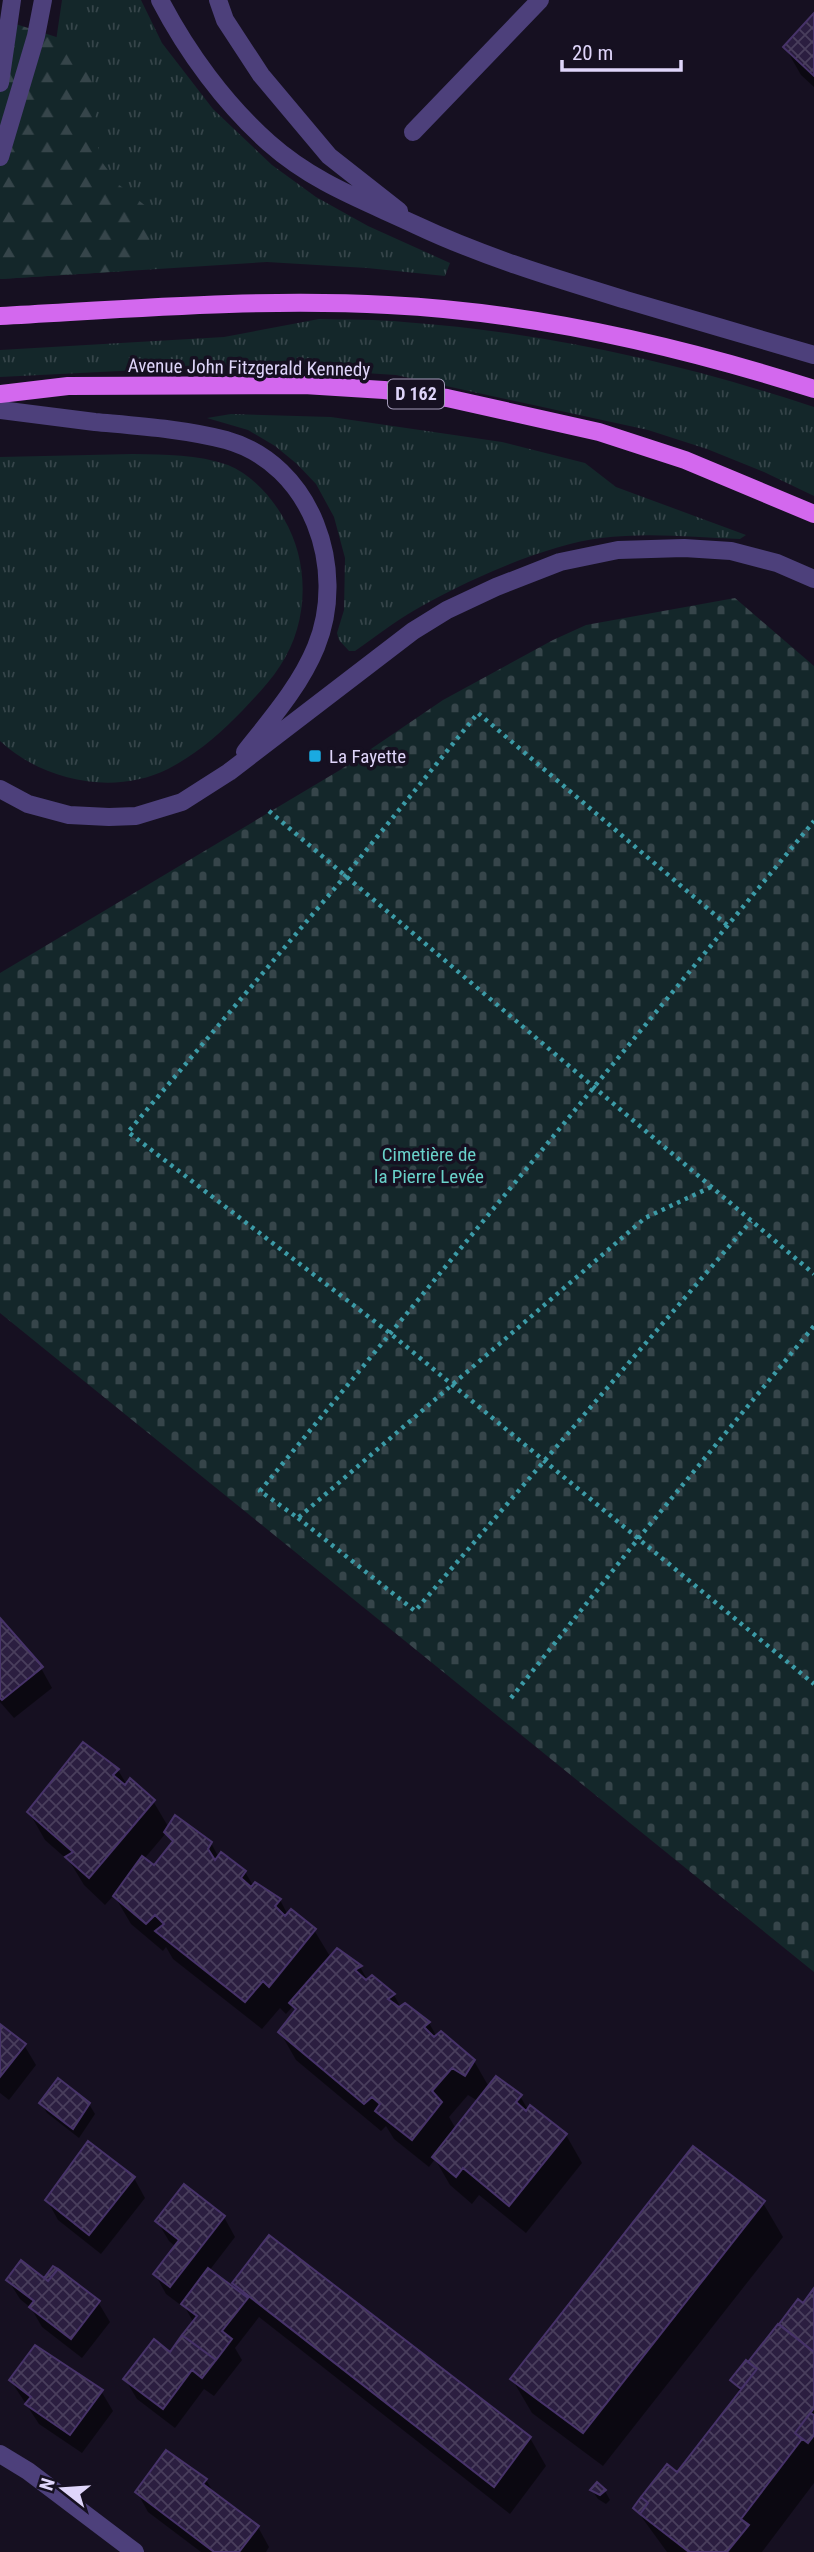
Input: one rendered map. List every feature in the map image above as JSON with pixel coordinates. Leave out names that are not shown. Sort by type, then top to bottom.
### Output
[{"type":"main road","points":[[0,316],[155,307],[320,303],[462,311],[542,322],[649,343],[814,389]]},
{"type":"main road","name":"Avenue John Fitzgerald Kennedy","points":[[0,394],[68,386],[303,385],[384,390],[447,398],[598,432],[685,460],[814,514]]},
{"type":"street","points":[[0,83],[12,0]]},
{"type":"street","points":[[24,0],[29,6],[36,36]]},
{"type":"street","points":[[0,157],[36,36],[43,0]]},
{"type":"street","points":[[160,0],[192,54],[229,102],[268,142],[326,185],[504,262],[570,284],[814,355]]},
{"type":"street","points":[[218,0],[225,20],[261,75],[329,156],[418,226]]},
{"type":"street","points":[[413,132],[540,0]]},
{"type":"street","points":[[0,410],[150,427],[225,440],[253,452],[277,467],[294,484],[307,505],[326,556],[328,589],[324,620],[307,669],[229,772]]},
{"type":"street","points":[[0,789],[28,804],[59,813],[109,817],[136,816],[182,802],[229,772],[413,631],[447,610],[560,562],[618,550],[684,548],[731,551],[777,563],[814,579]]},
{"type":"street","points":[[0,2454],[28,2471],[135,2552]]},
{"type":"path","points":[[727,925],[478,713],[346,875],[128,1132],[391,1334],[814,1685]]},
{"type":"path","points":[[269,811],[814,1274]]},
{"type":"path","points":[[751,1221],[415,1611],[260,1491],[814,821]]},
{"type":"path","points":[[298,1518],[645,1218],[711,1187]]},
{"type":"path","points":[[511,1698],[638,1538],[814,1326]]},
{"type":"green space","points":[[62,0],[141,0],[162,43],[213,109],[272,165],[316,197],[368,226],[450,263],[445,276],[267,262],[1,279],[21,164],[56,41]]},
{"type":"green space","points":[[0,19],[72,42],[92,79],[99,158],[118,184],[152,211],[148,246],[140,259],[126,271],[0,279]]},
{"type":"green space","points":[[319,319],[383,320],[508,333],[560,342],[663,363],[814,407],[814,496],[707,449],[648,430],[396,375],[240,365],[0,377],[0,350],[224,337]]},
{"type":"green space","points":[[231,414],[331,417],[502,442],[585,463],[616,487],[746,535],[740,539],[636,535],[577,542],[521,560],[463,585],[411,612],[355,651],[349,651],[339,640],[337,633],[344,610],[345,558],[334,517],[316,484],[275,446],[248,430],[207,418]]},
{"type":"green space","points":[[133,454],[216,461],[245,475],[274,503],[284,519],[298,554],[303,593],[297,631],[290,649],[272,678],[235,719],[199,750],[168,769],[125,782],[102,783],[58,775],[17,755],[0,741],[0,457]]},
{"type":"green space","name":"Cimetière de la Pierre Levée","points":[[735,598],[814,666],[814,1972],[0,1313],[0,973],[340,770],[443,700],[553,640],[586,625]]},
{"type":"building","points":[[814,13],[814,76],[783,47]]},
{"type":"building","points":[[0,1618],[43,1667],[2,1700],[0,1698]]},
{"type":"building","points":[[83,1742],[119,1769],[113,1775],[125,1785],[130,1778],[155,1800],[89,1878],[65,1857],[73,1852],[27,1812]]},
{"type":"building","points":[[175,1815],[212,1842],[208,1849],[215,1860],[221,1852],[246,1871],[241,1878],[251,1887],[255,1882],[281,1899],[275,1906],[285,1916],[291,1909],[316,1929],[269,1987],[263,1981],[245,2002],[155,1931],[164,1924],[155,1915],[146,1924],[113,1896],[142,1856],[154,1865],[173,1841],[164,1832]]},
{"type":"building","points":[[337,1948],[362,1966],[355,1970],[366,1980],[372,1975],[395,1994],[388,1999],[399,2007],[405,2003],[430,2022],[424,2027],[434,2037],[441,2031],[475,2060],[465,2076],[452,2068],[432,2091],[442,2102],[412,2140],[375,2111],[380,2104],[372,2097],[364,2104],[278,2032],[296,2009],[289,2003]]},
{"type":"building","points":[[0,2024],[26,2044],[0,2077]]},
{"type":"building","points":[[496,2076],[522,2095],[516,2102],[526,2111],[530,2105],[567,2134],[509,2206],[463,2168],[456,2177],[432,2157]]},
{"type":"building","points":[[58,2078],[90,2103],[73,2129],[39,2103]]},
{"type":"building","points":[[88,2141],[135,2177],[89,2235],[45,2200]]},
{"type":"building","points":[[693,2146],[765,2201],[583,2433],[510,2379]]},
{"type":"building","points":[[184,2184],[225,2216],[170,2287],[153,2274],[179,2240],[155,2221]]},
{"type":"building","points":[[269,2235],[531,2437],[494,2487],[232,2283]]},
{"type":"building","points":[[21,2260],[48,2281],[58,2269],[100,2301],[71,2339],[29,2307],[34,2301],[6,2280]]},
{"type":"building","points":[[53,2266],[58,2269],[48,2281],[44,2278]]},
{"type":"building","points":[[208,2268],[248,2298],[222,2331],[232,2339],[216,2360],[182,2335],[197,2316],[181,2304]]},
{"type":"building","points":[[814,2288],[814,2352],[779,2324],[798,2299],[803,2303]]},
{"type":"building","points":[[778,2324],[814,2352],[814,2408],[795,2433],[802,2439],[741,2519],[749,2525],[727,2552],[689,2552],[640,2514],[648,2503],[641,2497],[667,2464],[677,2472],[757,2369],[748,2362]]},
{"type":"building","points":[[182,2335],[216,2360],[202,2378],[192,2370],[163,2409],[123,2379],[154,2339],[170,2352]]},
{"type":"building","points":[[35,2345],[103,2390],[70,2435],[25,2404],[31,2397],[9,2380]]},
{"type":"building","points":[[746,2360],[757,2369],[741,2389],[730,2380]]},
{"type":"building","points":[[810,2413],[814,2415],[814,2435],[808,2443],[795,2433]]},
{"type":"building","points":[[166,2450],[207,2479],[203,2484],[259,2526],[239,2552],[214,2552],[135,2492]]},
{"type":"building","points":[[597,2482],[606,2490],[600,2495],[590,2490]]},
{"type":"building","points":[[641,2497],[648,2503],[640,2514],[633,2508]]},
{"type":"place","name":"La Fayette","points":[[315,756]]}]
